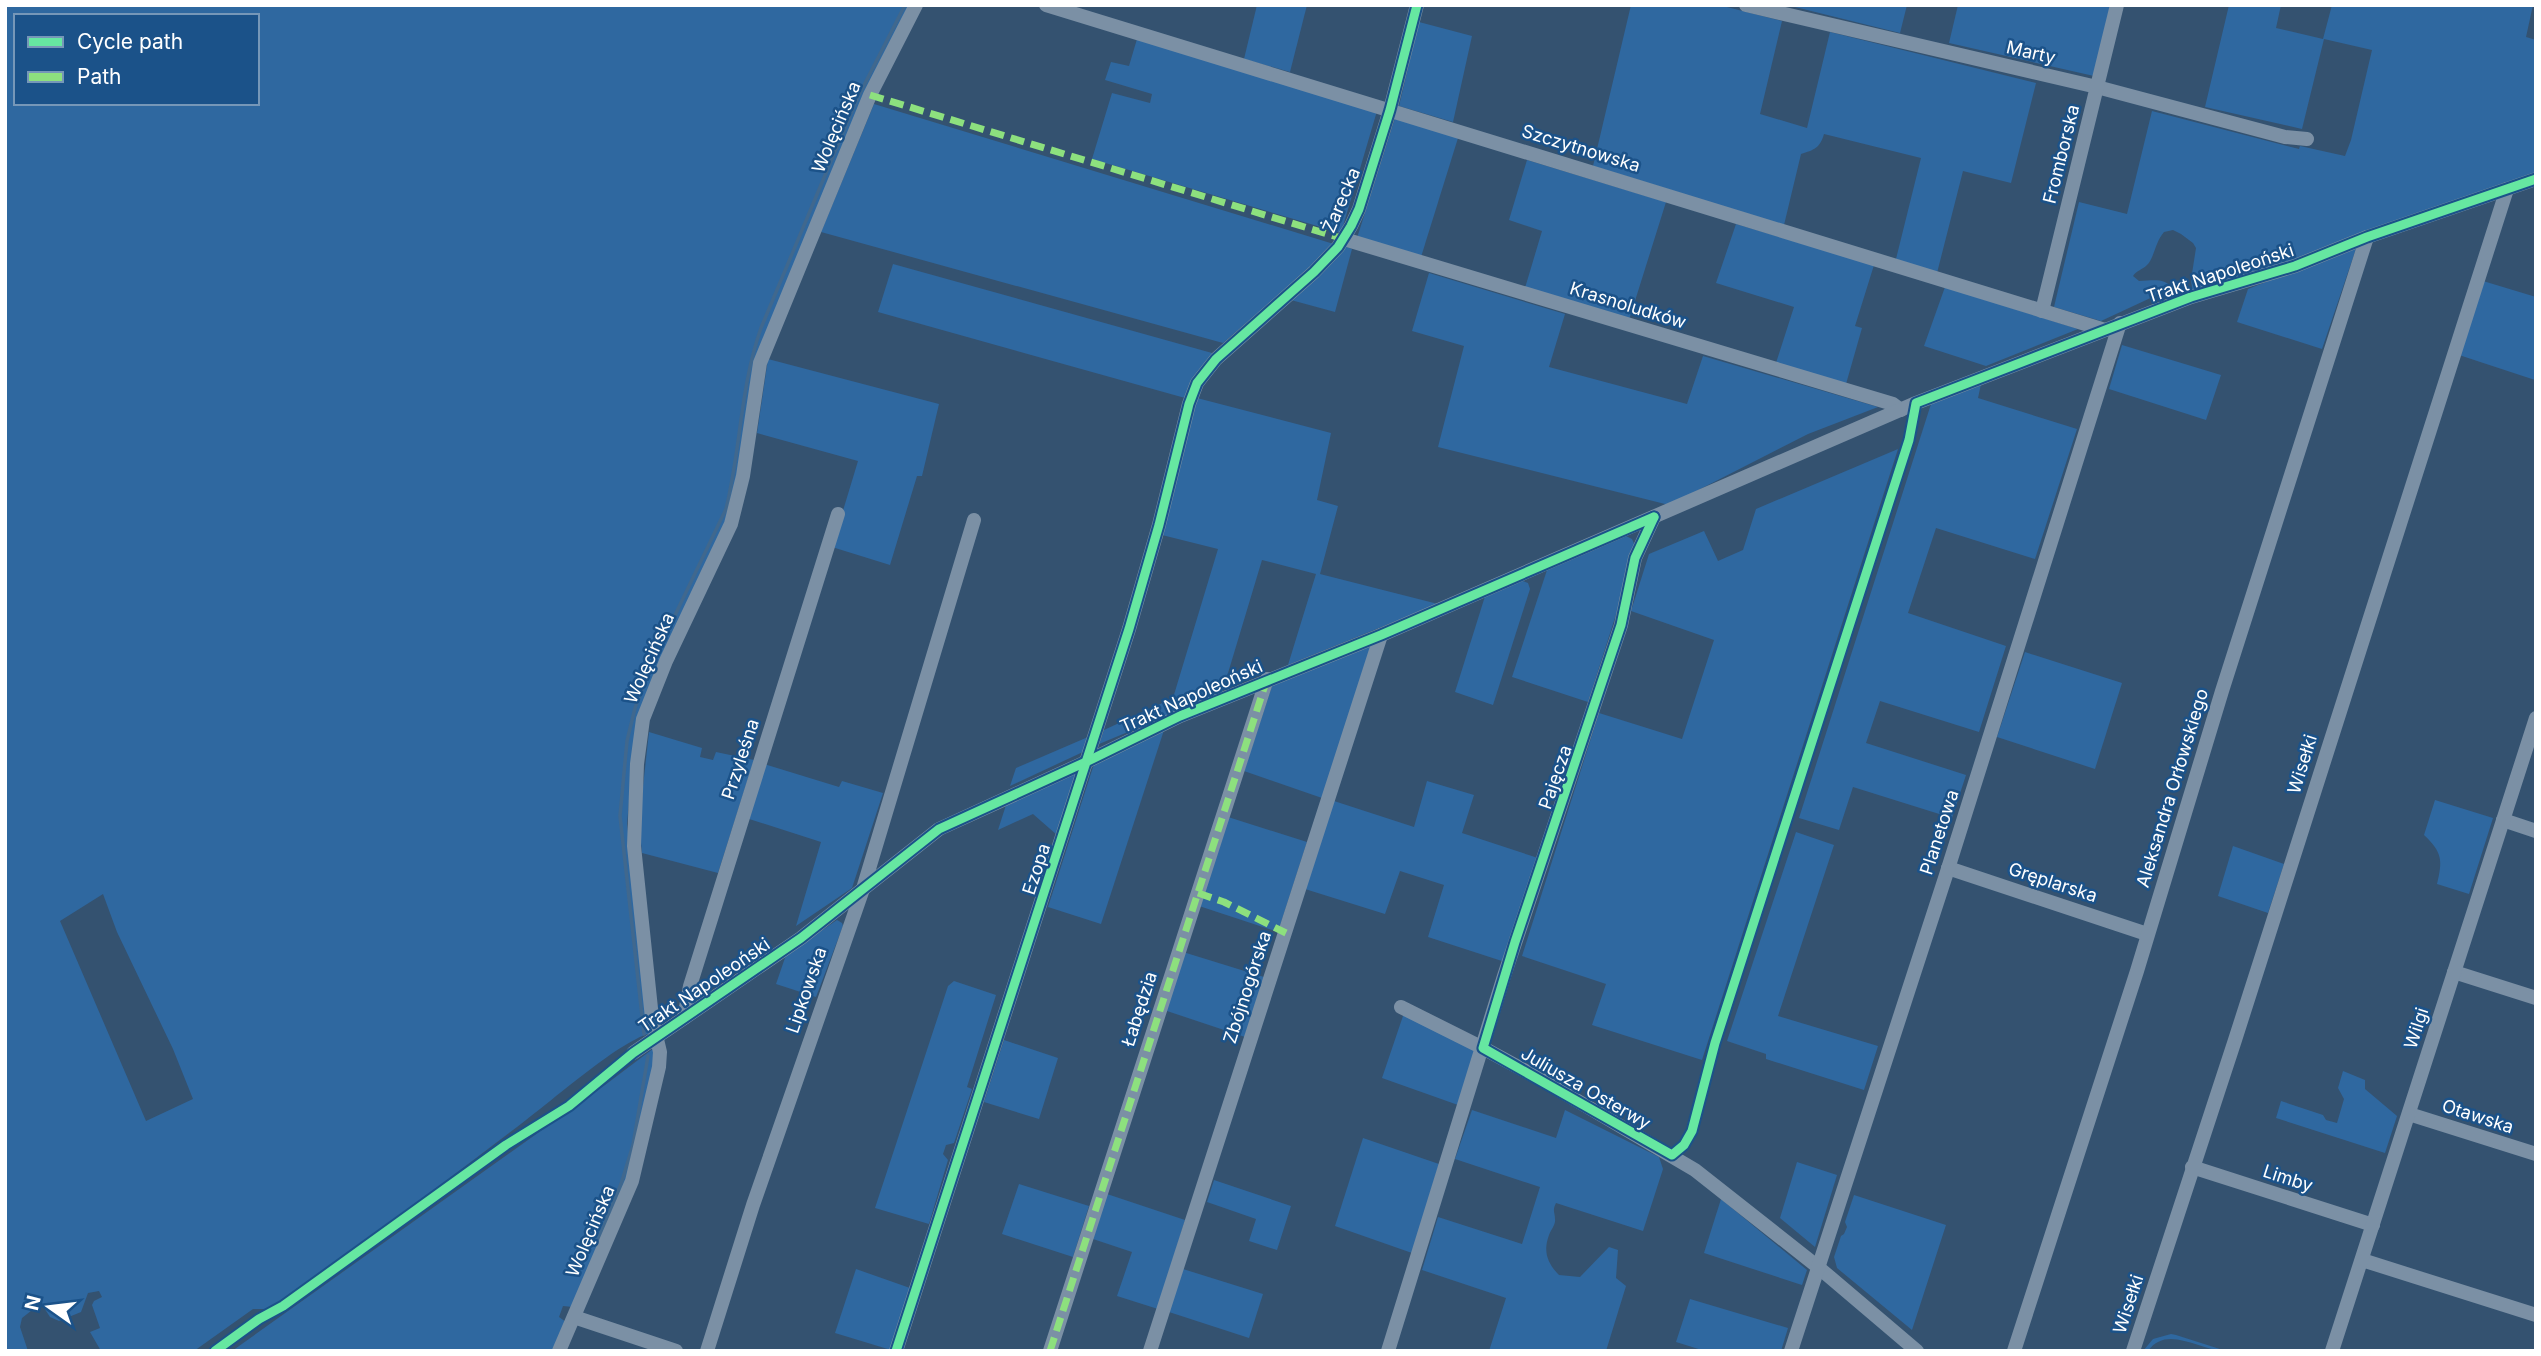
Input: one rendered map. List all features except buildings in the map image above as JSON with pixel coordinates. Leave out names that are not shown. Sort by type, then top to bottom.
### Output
[{"type":"street","name":"Wolęcińska","points":[[559,1351],[632,1181],[659,1067],[660,1052],[646,971],[634,846],[637,764],[643,719],[666,661],[732,524],[743,476],[760,363],[870,95],[916,5]]},
{"type":"street","name":"Szczytnowska","points":[[1046,5],[2105,330]]},
{"type":"street","name":"Żarecka","points":[[1192,393],[1216,359],[1304,282],[1344,239],[1359,209],[1390,110],[1417,5]]},
{"type":"street","name":"Marty","points":[[1746,5],[2097,87],[2285,137],[2307,139]]},
{"type":"street","name":"Fromborska","points":[[2042,311],[2117,5]]},
{"type":"street","name":"Trakt Napoleoński","points":[[633,1053],[801,938],[939,829],[1180,716],[1381,635],[1901,410],[2120,323],[2295,266],[2367,237],[2536,179]]},
{"type":"street","name":"Wisełki","points":[[2133,1351],[2507,189]]},
{"type":"street","name":"Aleksandra Orłowskiego","points":[[2014,1351],[2367,237]]},
{"type":"street","name":"Krasnoludków","points":[[1344,239],[1893,404],[1901,410]]},
{"type":"street","name":"Planetowa","points":[[1791,1351],[1948,868],[2120,323]]},
{"type":"street","name":"Ezopa","points":[[896,1351],[1088,761],[1160,525],[1192,393]]},
{"type":"street","name":"Przyleśna","points":[[684,1018],[694,972],[838,514]]},
{"type":"street","name":"Pajęcza","points":[[1388,1351],[1508,965],[1621,625],[1635,558],[1654,517]]},
{"type":"street","name":"Lipkowska","points":[[707,1351],[811,1034],[862,892],[974,520]]},
{"type":"street","name":"Zbójnogórska","points":[[1150,1351],[1381,635]]},
{"type":"street","name":"Łabędzia","points":[[1050,1351],[1267,679]]},
{"type":"street","name":"Wilgi","points":[[2332,1351],[2536,718]]},
{"type":"street","points":[[2503,820],[2536,831]]},
{"type":"street","name":"Gręplarska","points":[[1948,868],[2147,933]]},
{"type":"street","points":[[2454,972],[2536,998]]},
{"type":"street","name":"Juliusza Osterwy","points":[[1401,1007],[1483,1048],[1695,1170],[1818,1267],[1917,1351]]},
{"type":"street","name":"Otawska","points":[[2409,1114],[2536,1154]]},
{"type":"street","name":"Limby","points":[[2192,1167],[2373,1225]]},
{"type":"street","points":[[2362,1260],[2536,1315]]},
{"type":"street","points":[[574,1317],[676,1351]]},
{"type":"shaded area","points":[[5,5],[910,5],[760,353],[737,495],[702,579],[632,768],[627,824],[652,1033],[639,1037],[607,1057],[430,1193],[268,1309],[253,1309],[194,1351],[101,1351],[90,1332],[100,1328],[92,1305],[102,1297],[99,1291],[88,1293],[81,1312],[59,1321],[50,1317],[41,1303],[22,1318],[20,1327],[28,1351],[5,1351]],"holes":[[[103,894],[117,932],[173,1049],[193,1099],[146,1121],[60,921]]]},
{"type":"shaded area","points":[[1257,5],[1307,5],[1290,72],[1244,59]]},
{"type":"shaded area","points":[[1631,5],[1719,5],[1782,21],[1760,114],[1807,128],[1830,32],[2036,83],[2011,183],[1963,171],[1937,273],[1896,259],[1921,158],[1824,134],[1816,148],[1801,154],[1784,225],[1593,166]]},
{"type":"shaded area","points":[[1787,5],[1907,5],[1900,33]]},
{"type":"shaded area","points":[[1958,5],[2111,5],[2094,76],[1949,43]]},
{"type":"shaded area","points":[[2229,5],[2281,5],[2276,28],[2323,39],[2332,5],[2533,5],[2526,37],[2536,40],[2536,173],[2361,234],[2322,349],[2237,322],[2248,289],[2294,271],[2193,295],[2191,280],[2196,248],[2173,230],[2164,232],[2149,262],[2133,276],[2139,281],[2161,281],[2172,288],[2101,321],[2054,307],[2079,202],[2127,214],[2152,111],[2299,149],[2300,146],[2345,156],[2372,50],[2324,39],[2302,129],[2205,107]]},
{"type":"shaded area","points":[[1419,22],[1472,36],[1453,122],[1399,106]]},
{"type":"shaded area","points":[[1137,39],[1377,111],[1341,233],[1092,159],[1112,93],[1150,103],[1152,94],[1105,80],[1111,62],[1129,66]]},
{"type":"shaded area","points":[[874,104],[1337,245],[1223,343],[821,232]]},
{"type":"shaded area","points":[[1395,118],[1458,138],[1421,257],[1357,238]]},
{"type":"shaded area","points":[[1527,160],[1666,202],[1629,320],[1525,288],[1542,231],[1509,220]]},
{"type":"shaded area","points":[[1736,224],[1874,265],[1855,326],[1862,328],[1846,384],[1776,363],[1794,307],[1716,283]]},
{"type":"shaded area","points":[[1344,246],[1352,249],[1335,312],[1291,300]]},
{"type":"shaded area","points":[[893,264],[1212,353],[1185,398],[878,312]]},
{"type":"shaded area","points":[[1429,273],[1565,314],[1549,367],[1687,404],[1703,356],[1878,407],[1808,434],[1669,505],[1438,447],[1464,346],[1412,331]]},
{"type":"shaded area","points":[[2483,281],[2536,297],[2535,380],[2459,355]]},
{"type":"shaded area","points":[[1945,287],[2078,329],[1986,366],[1924,346]]},
{"type":"shaded area","points":[[2122,345],[2221,375],[2206,420],[2109,389]]},
{"type":"shaded area","points":[[768,359],[939,404],[922,476],[917,476],[890,565],[832,547],[858,461],[757,433]]},
{"type":"shaded area","points":[[1981,384],[1978,398],[2077,429],[2035,559],[1936,528],[1908,613],[2006,646],[1979,732],[1880,701],[1866,743],[1966,775],[1952,818],[1853,787],[1839,830],[1799,818],[1931,404]]},
{"type":"shaded area","points":[[1197,398],[1331,433],[1317,500],[1338,506],[1320,574],[1438,604],[1288,665],[1316,574],[1262,560],[1222,693],[1099,744],[1104,730],[1173,698],[1218,549],[1162,535]]},
{"type":"shaded area","points":[[1898,449],[1702,1060],[1592,1025],[1606,984],[1522,956],[1599,713],[1682,739],[1714,640],[1631,611],[1649,554],[1704,531],[1718,561],[1743,550],[1756,509]]},
{"type":"shaded area","points":[[1626,536],[1632,539],[1635,546],[1630,571],[1588,702],[1512,677],[1547,570]]},
{"type":"shaded area","points":[[1523,581],[1528,583],[1530,589],[1493,705],[1455,692],[1486,593]]},
{"type":"shaded area","points":[[1373,641],[1322,798],[1244,771],[1273,683]]},
{"type":"shaded area","points":[[2025,652],[2122,683],[2095,769],[1997,737]]},
{"type":"shaded area","points":[[1165,727],[1101,924],[1048,907],[1094,764]]},
{"type":"shaded area","points":[[649,732],[702,748],[700,757],[713,760],[716,752],[754,760],[718,873],[642,853],[639,823]]},
{"type":"shaded area","points":[[1088,737],[1085,751],[1010,786],[1016,768]]},
{"type":"shaded area","points":[[764,764],[839,787],[842,781],[883,793],[852,888],[796,926],[821,842],[746,818]]},
{"type":"shaded area","points":[[1078,772],[1057,835],[1033,814],[998,830],[1006,805]]},
{"type":"shaded area","points":[[1427,781],[1474,795],[1462,833],[1538,858],[1505,962],[1428,937],[1444,885],[1400,871],[1385,914],[1305,889],[1334,801],[1414,827]]},
{"type":"shaded area","points":[[2435,800],[2493,818],[2469,894],[2437,884],[2440,869],[2438,852],[2424,835]]},
{"type":"shaded area","points":[[1228,817],[1307,842],[1278,932],[1199,906]]},
{"type":"shaded area","points":[[1796,832],[1834,845],[1778,1016],[1878,1046],[1864,1090],[1766,1059],[1766,1054],[1727,1041]]},
{"type":"shaded area","points":[[2233,846],[2284,864],[2268,913],[2218,896]]},
{"type":"shaded area","points":[[837,920],[843,926],[816,997],[776,984],[786,955]]},
{"type":"shaded area","points":[[1183,952],[1264,977],[1245,1037],[1164,1010]]},
{"type":"shaded area","points":[[954,981],[996,995],[967,1087],[972,1089],[954,1143],[946,1145],[943,1154],[948,1160],[929,1224],[875,1208],[948,986]]},
{"type":"shaded area","points":[[1404,1013],[1477,1049],[1458,1105],[1382,1078]]},
{"type":"shaded area","points":[[1004,1040],[1058,1058],[1039,1119],[984,1102]]},
{"type":"shaded area","points":[[654,1048],[656,1065],[629,1180],[573,1307],[563,1306],[559,1317],[566,1322],[555,1351],[232,1351],[605,1085]]},
{"type":"shaded area","points":[[2343,1071],[2365,1080],[2365,1089],[2397,1116],[2385,1153],[2276,1118],[2281,1101],[2323,1115],[2326,1120],[2337,1123],[2344,1099],[2338,1088]]},
{"type":"shaded area","points":[[1472,1110],[1556,1138],[1565,1110],[1659,1157],[1663,1169],[1643,1231],[1556,1203],[1554,1208],[1555,1223],[1547,1241],[1546,1252],[1559,1275],[1580,1277],[1609,1247],[1618,1250],[1616,1278],[1626,1286],[1606,1351],[1489,1351],[1506,1298],[1422,1270],[1438,1217],[1522,1244],[1540,1187],[1455,1159]]},
{"type":"shaded area","points":[[1363,1138],[1439,1164],[1412,1253],[1335,1226]]},
{"type":"shaded area","points":[[1797,1162],[1837,1175],[1815,1247],[1780,1218]]},
{"type":"shaded area","points":[[1214,1180],[1291,1206],[1277,1250],[1249,1241],[1256,1219],[1207,1202]]},
{"type":"shaded area","points":[[1019,1184],[1089,1206],[1073,1257],[1002,1234]]},
{"type":"shaded area","points":[[1107,1194],[1185,1220],[1158,1309],[1117,1296],[1132,1252],[1093,1239]]},
{"type":"shaded area","points":[[1854,1195],[1946,1225],[1912,1330],[1837,1268],[1834,1257],[1847,1227],[1845,1222]]},
{"type":"shaded area","points":[[1721,1199],[1807,1270],[1802,1285],[1704,1253]]},
{"type":"shaded area","points":[[856,1269],[910,1288],[891,1350],[835,1333]]},
{"type":"shaded area","points":[[1183,1269],[1263,1294],[1249,1338],[1169,1312]]},
{"type":"shaded area","points":[[1690,1299],[1788,1328],[1781,1351],[1705,1351],[1676,1342]]},
{"type":"shaded area","points":[[2171,1334],[2226,1351],[2174,1339],[2156,1343],[2148,1351],[2143,1351],[2153,1339]]},
{"type":"waterway","points":[[644,1034],[620,816],[627,741],[635,708],[652,663],[726,509],[749,373],[761,328],[857,99],[905,5]]},
{"type":"waterway","points":[[597,1243],[621,1184],[633,1145],[648,1056]]},
{"type":"marked path","points":[[870,95],[1344,239]]},
{"type":"marked path","points":[[1050,1351],[1267,679]]},
{"type":"marked path","points":[[1198,893],[1224,902],[1286,933]]},
{"type":"cycle path","points":[[896,1351],[1129,629],[1159,525],[1189,404],[1197,383],[1216,359],[1314,272],[1338,247],[1351,226],[1359,209],[1390,110],[1417,5]]},
{"type":"cycle path","points":[[1654,517],[1635,558],[1621,625],[1515,942],[1483,1048],[1672,1155],[1684,1145],[1692,1131],[1715,1043],[1909,440],[1916,403],[2191,297],[2295,266],[2367,237],[2536,179]]},
{"type":"cycle path","points":[[215,1351],[259,1319],[283,1306],[506,1145],[569,1106],[633,1053],[801,938],[939,829],[1180,716],[1381,635],[1654,517]]}]
